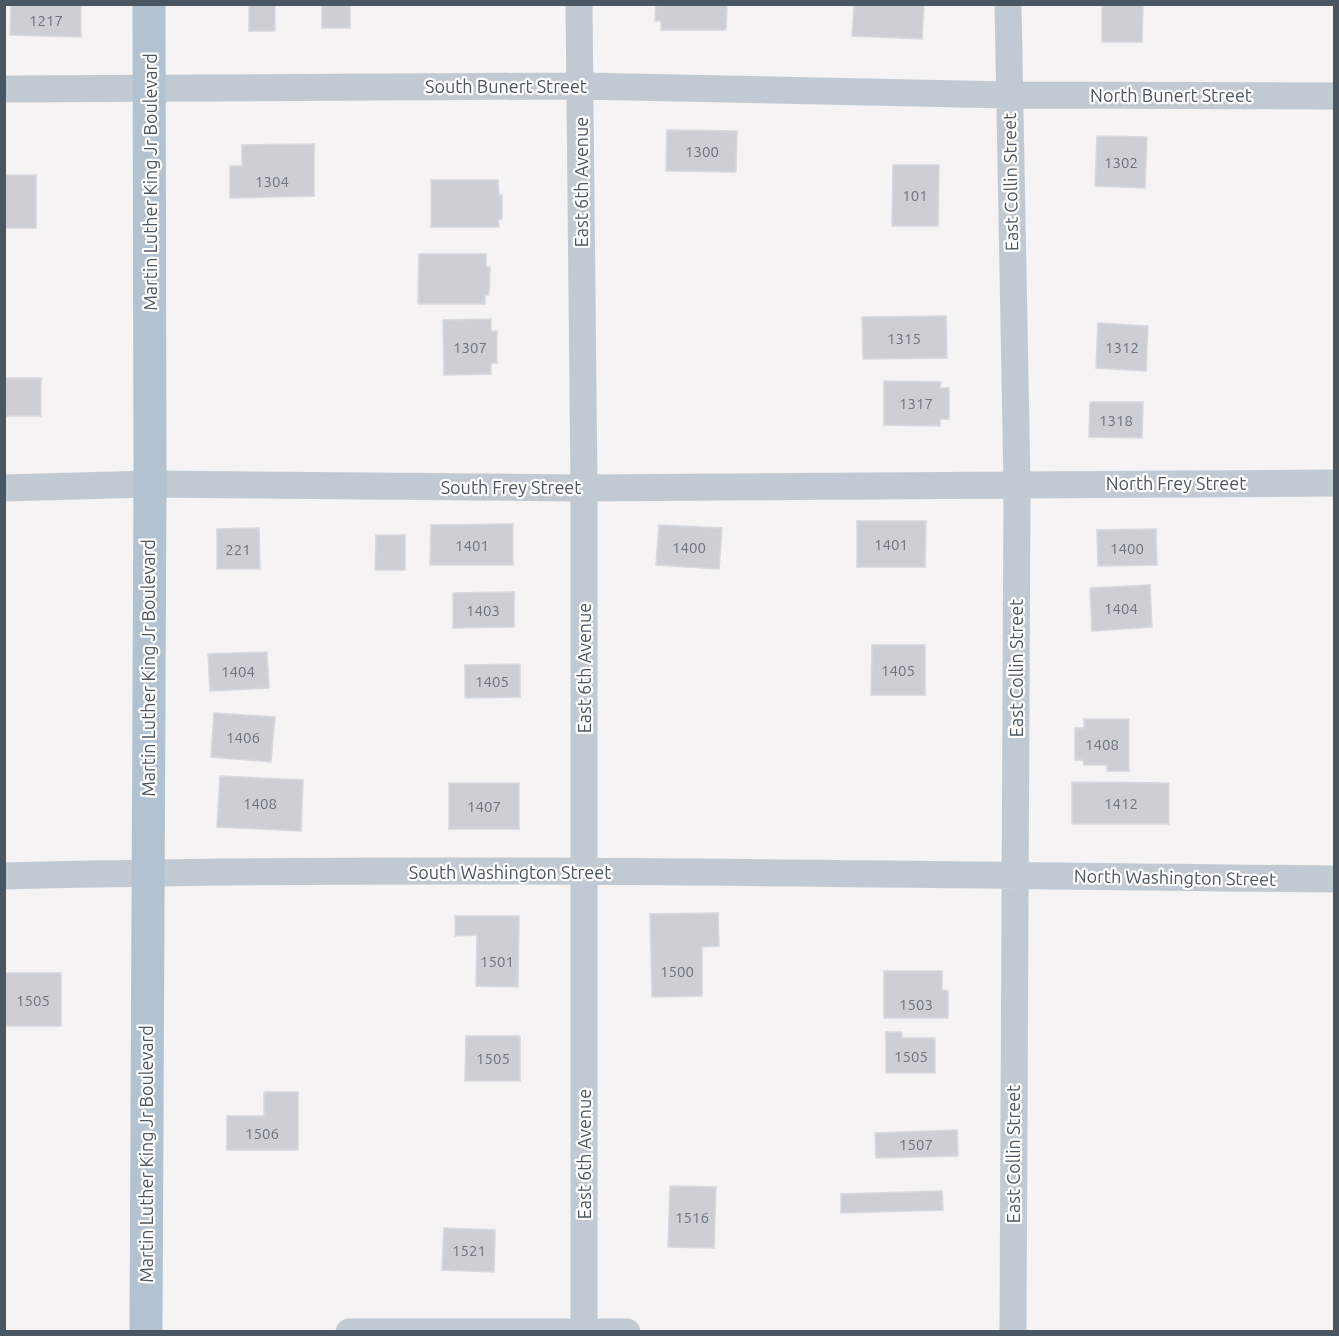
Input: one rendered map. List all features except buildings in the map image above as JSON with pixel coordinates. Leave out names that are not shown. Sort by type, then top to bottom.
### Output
[{"type":"main road","name":"Martin Luther King Jr Boulevard","points":[[146,1332],[150,484],[149,4]]},
{"type":"street","name":"East 6th Avenue","points":[[579,4],[584,488],[584,1331]]},
{"type":"street","name":"East Collin Street","points":[[1008,4],[1017,484],[1012,1332]]},
{"type":"street","name":"South Bunert Street","points":[[4,89],[581,86],[1008,94]]},
{"type":"street","name":"North Bunert Street","points":[[1008,94],[1335,96]]},
{"type":"street","name":"North Frey Street","points":[[1017,484],[1335,483]]},
{"type":"street","name":"South Frey Street","points":[[4,488],[150,484],[584,488],[1017,484]]},
{"type":"street","name":"South Washington Street","points":[[4,876],[147,873],[583,872],[1015,876]]},
{"type":"street","name":"North Washington Street","points":[[1015,876],[1335,879]]},
{"type":"street","points":[[349,1332],[627,1332]]}]
